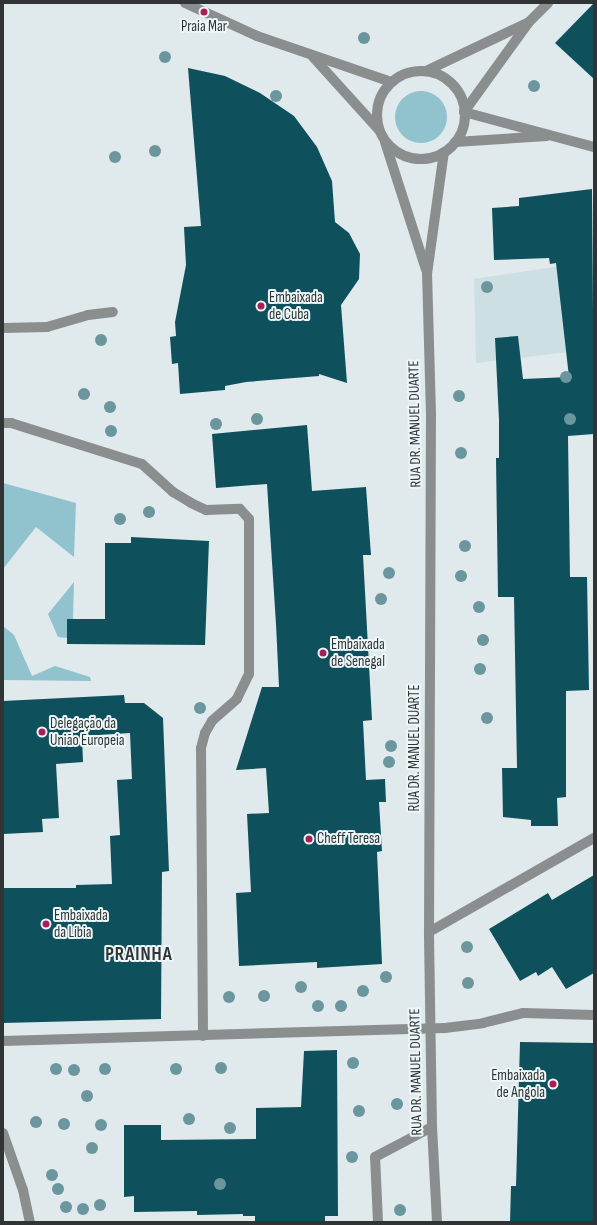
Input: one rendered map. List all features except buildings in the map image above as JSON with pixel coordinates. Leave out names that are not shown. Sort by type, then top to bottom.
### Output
[{"type":"street","points":[[185,3],[257,36],[313,57],[391,82]]},
{"type":"street","points":[[464,112],[529,22],[548,3]]},
{"type":"street","points":[[381,134],[378,104],[391,82],[404,74],[426,71],[529,22]]},
{"type":"street","points":[[313,57],[395,151],[409,157],[430,158],[444,152],[455,142],[462,131],[464,112],[462,100],[453,85],[438,75],[426,71]]},
{"type":"street","points":[[464,112],[555,135],[594,147]]},
{"type":"street","name":"RUA DR. MANUEL DUARTE","points":[[381,134],[427,274]]},
{"type":"street","points":[[455,142],[555,135]]},
{"type":"street","name":"RUA DR. MANUEL DUARTE","points":[[437,1222],[432,1127],[430,1027],[431,415],[427,274],[444,152]]},
{"type":"street","points":[[3,328],[47,327],[88,315],[113,312]]},
{"type":"street","points":[[3,423],[11,423],[142,464],[173,492],[191,503],[206,510],[240,509],[249,519],[249,674],[237,699],[212,721],[205,733],[201,748],[203,1036]]},
{"type":"street","points":[[429,932],[594,838]]},
{"type":"street","points":[[3,1041],[460,1027],[523,1014],[594,1015]]},
{"type":"street","points":[[378,1222],[375,1157],[432,1127]]},
{"type":"street","points":[[3,1133],[23,1190],[30,1222]]},
{"type":"shaded area","points":[[421,91],[435,95],[443,103],[447,117],[443,131],[435,139],[421,143],[407,139],[399,131],[395,117],[399,103],[407,95]]},
{"type":"shaded area","points":[[594,261],[594,349],[476,363],[474,279]]},
{"type":"shaded area","points":[[3,483],[76,503],[74,557],[36,527],[3,569]]},
{"type":"shaded area","points":[[74,582],[73,619],[67,619],[67,638],[58,637],[48,614]]},
{"type":"shaded area","points":[[3,626],[14,635],[32,676],[55,666],[90,677],[91,681],[3,680]]},
{"type":"place","name":"Praia Mar","points":[[204,12]]},
{"type":"place","name":"Embaixada de Cuba","points":[[261,306]]},
{"type":"place","name":"Embaixada de Senegal","points":[[323,653]]},
{"type":"place","name":"Delegação da União Europeia","points":[[42,732]]},
{"type":"place","name":"Cheff Teresa","points":[[309,839]]},
{"type":"place","name":"Embaixada da Líbia","points":[[46,924]]},
{"type":"place","name":"Embaixada de Angola","points":[[553,1084]]},
{"type":"district","name":"PRAINHA","points":[[139,955]]}]
